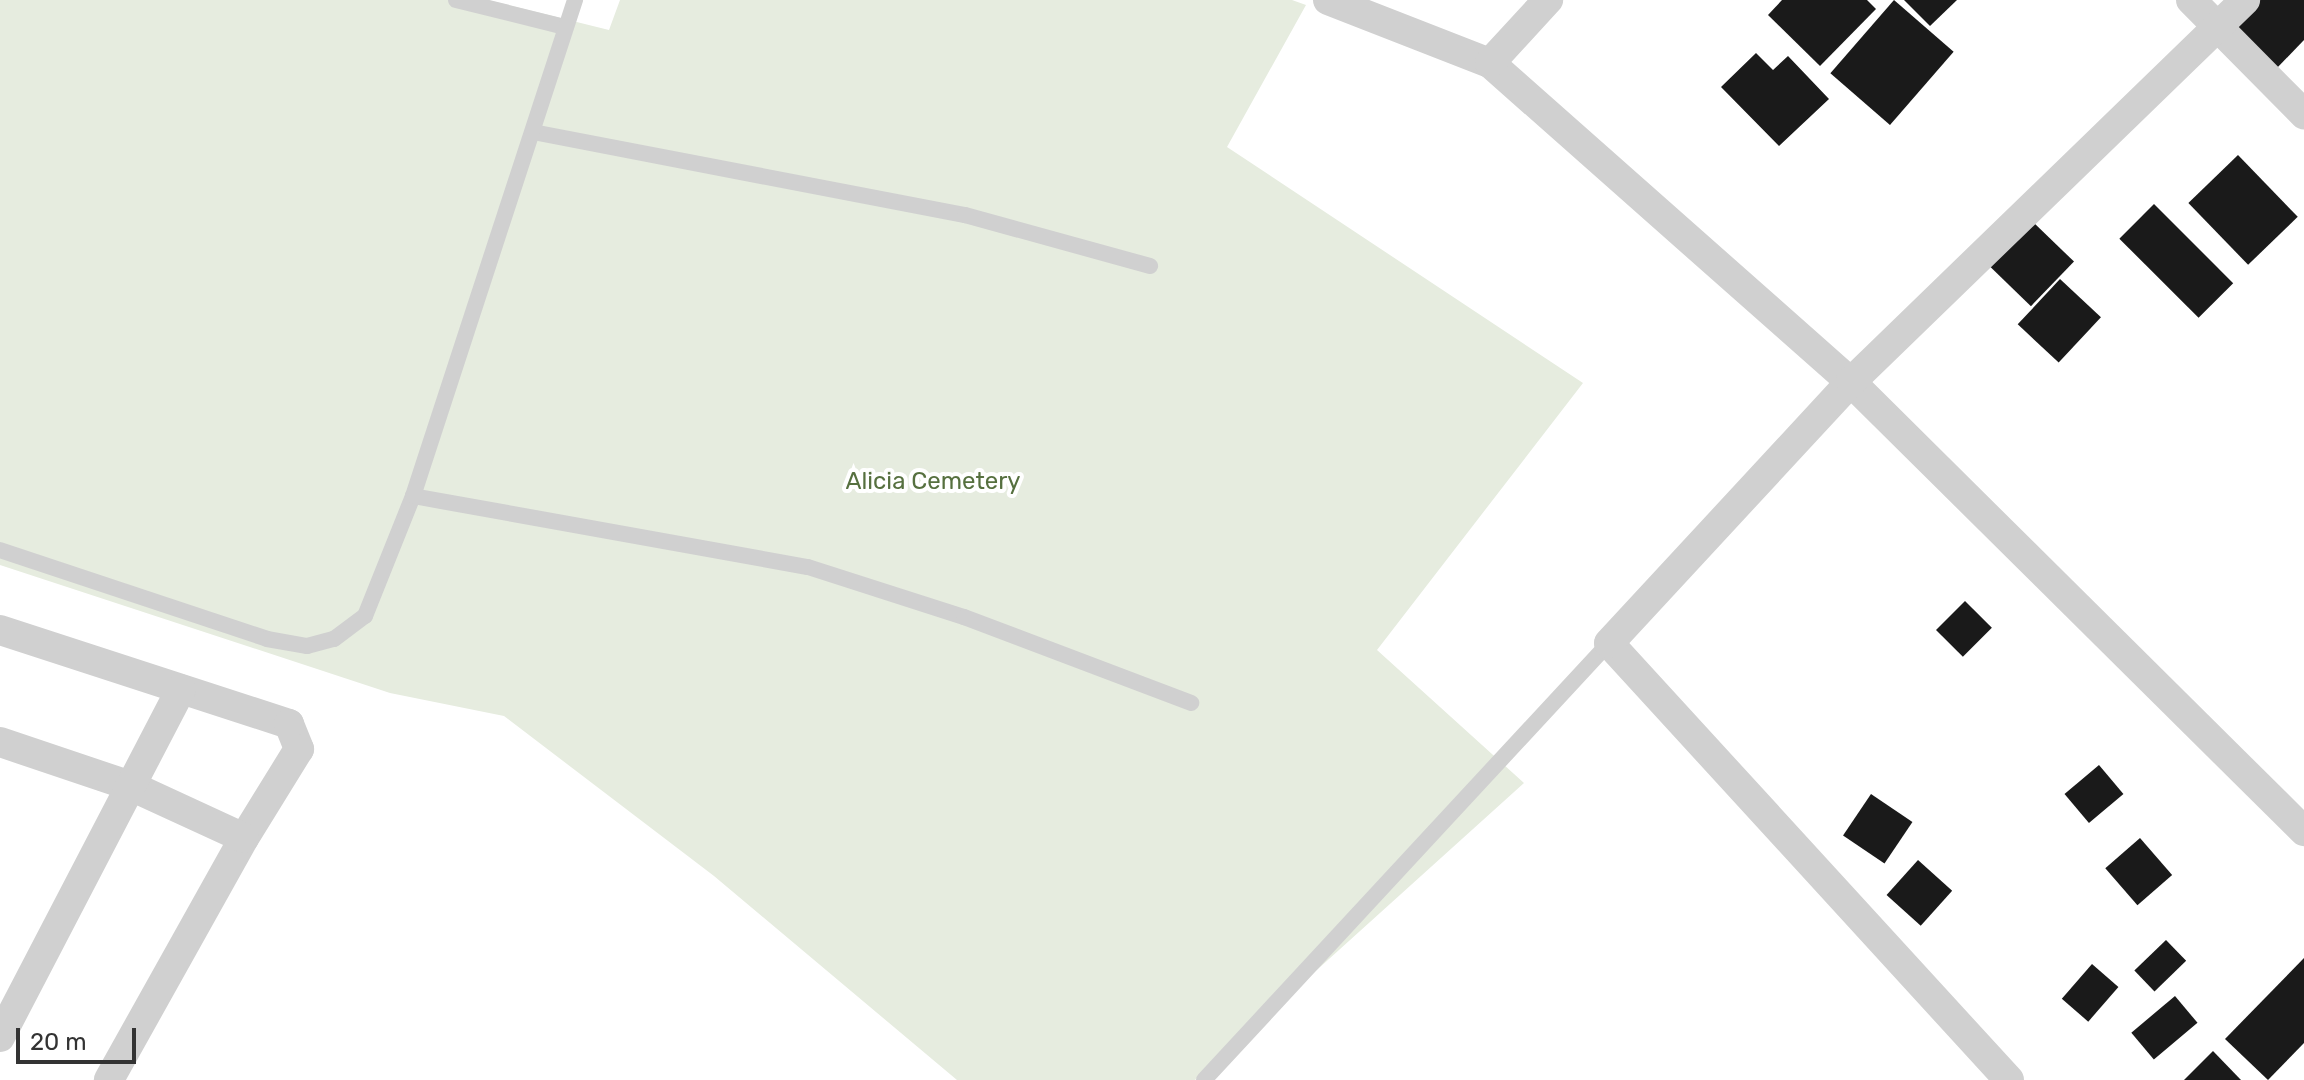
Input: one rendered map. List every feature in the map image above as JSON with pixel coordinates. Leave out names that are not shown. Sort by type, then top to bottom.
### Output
[{"type":"street","points":[[1328,0],[1490,63],[1851,382],[2304,831]]},
{"type":"street","points":[[1490,63],[1548,0]]},
{"type":"street","points":[[2191,0],[2304,114]]},
{"type":"street","points":[[2009,1080],[1609,643],[1851,382],[2245,0]]},
{"type":"street","points":[[0,630],[289,724],[299,749],[244,838],[109,1080]]},
{"type":"street","points":[[0,1037],[181,689]]},
{"type":"street","points":[[0,742],[131,786],[244,838]]},
{"type":"lane","points":[[456,0],[565,27]]},
{"type":"lane","points":[[0,550],[267,639],[307,646],[334,639],[365,616],[413,496],[575,0]]},
{"type":"lane","points":[[533,132],[965,215],[1150,266]]},
{"type":"lane","points":[[413,496],[717,548],[808,567],[964,617],[1191,703]]},
{"type":"lane","points":[[1204,1080],[1431,839],[1609,643]]},
{"type":"green space","name":"Alicia Cemetery","points":[[0,0],[488,0],[609,30],[620,0],[1292,0],[1306,5],[1227,147],[1583,383],[1377,650],[1524,783],[1195,1080],[957,1080],[714,876],[504,716],[390,693],[0,565]]},
{"type":"building","points":[[1782,0],[1867,0],[1876,9],[1820,66],[1768,15]]},
{"type":"building","points":[[1894,0],[1954,52],[1890,125],[1830,73]]},
{"type":"building","points":[[1904,0],[1957,0],[1930,26]]},
{"type":"building","points":[[2258,0],[2304,0],[2304,40],[2276,69],[2232,27]]},
{"type":"building","points":[[1756,53],[1773,70],[1788,56],[1829,99],[1779,146],[1721,87]]},
{"type":"building","points":[[2238,155],[2298,217],[2248,265],[2188,203]]},
{"type":"building","points":[[2154,204],[2233,283],[2199,318],[2119,239]]},
{"type":"building","points":[[2033,222],[2074,262],[2031,306],[1990,267]]},
{"type":"building","points":[[2060,279],[2101,317],[2059,363],[2018,324]]},
{"type":"building","points":[[1965,601],[1992,628],[1963,657],[1936,630]]},
{"type":"building","points":[[2099,765],[2123,794],[2089,823],[2065,794]]},
{"type":"building","points":[[1871,794],[1912,822],[1884,863],[1843,835]]},
{"type":"building","points":[[2140,838],[2172,875],[2137,905],[2105,868]]},
{"type":"building","points":[[1918,860],[1952,891],[1921,926],[1887,895]]},
{"type":"building","points":[[2166,940],[2186,961],[2154,991],[2134,971]]},
{"type":"building","points":[[2304,958],[2304,1043],[2268,1080],[2225,1039]]},
{"type":"building","points":[[2092,964],[2118,987],[2088,1022],[2062,999]]},
{"type":"building","points":[[2175,996],[2197,1023],[2154,1059],[2131,1033]]},
{"type":"building","points":[[2213,1051],[2241,1080],[2184,1080]]}]
